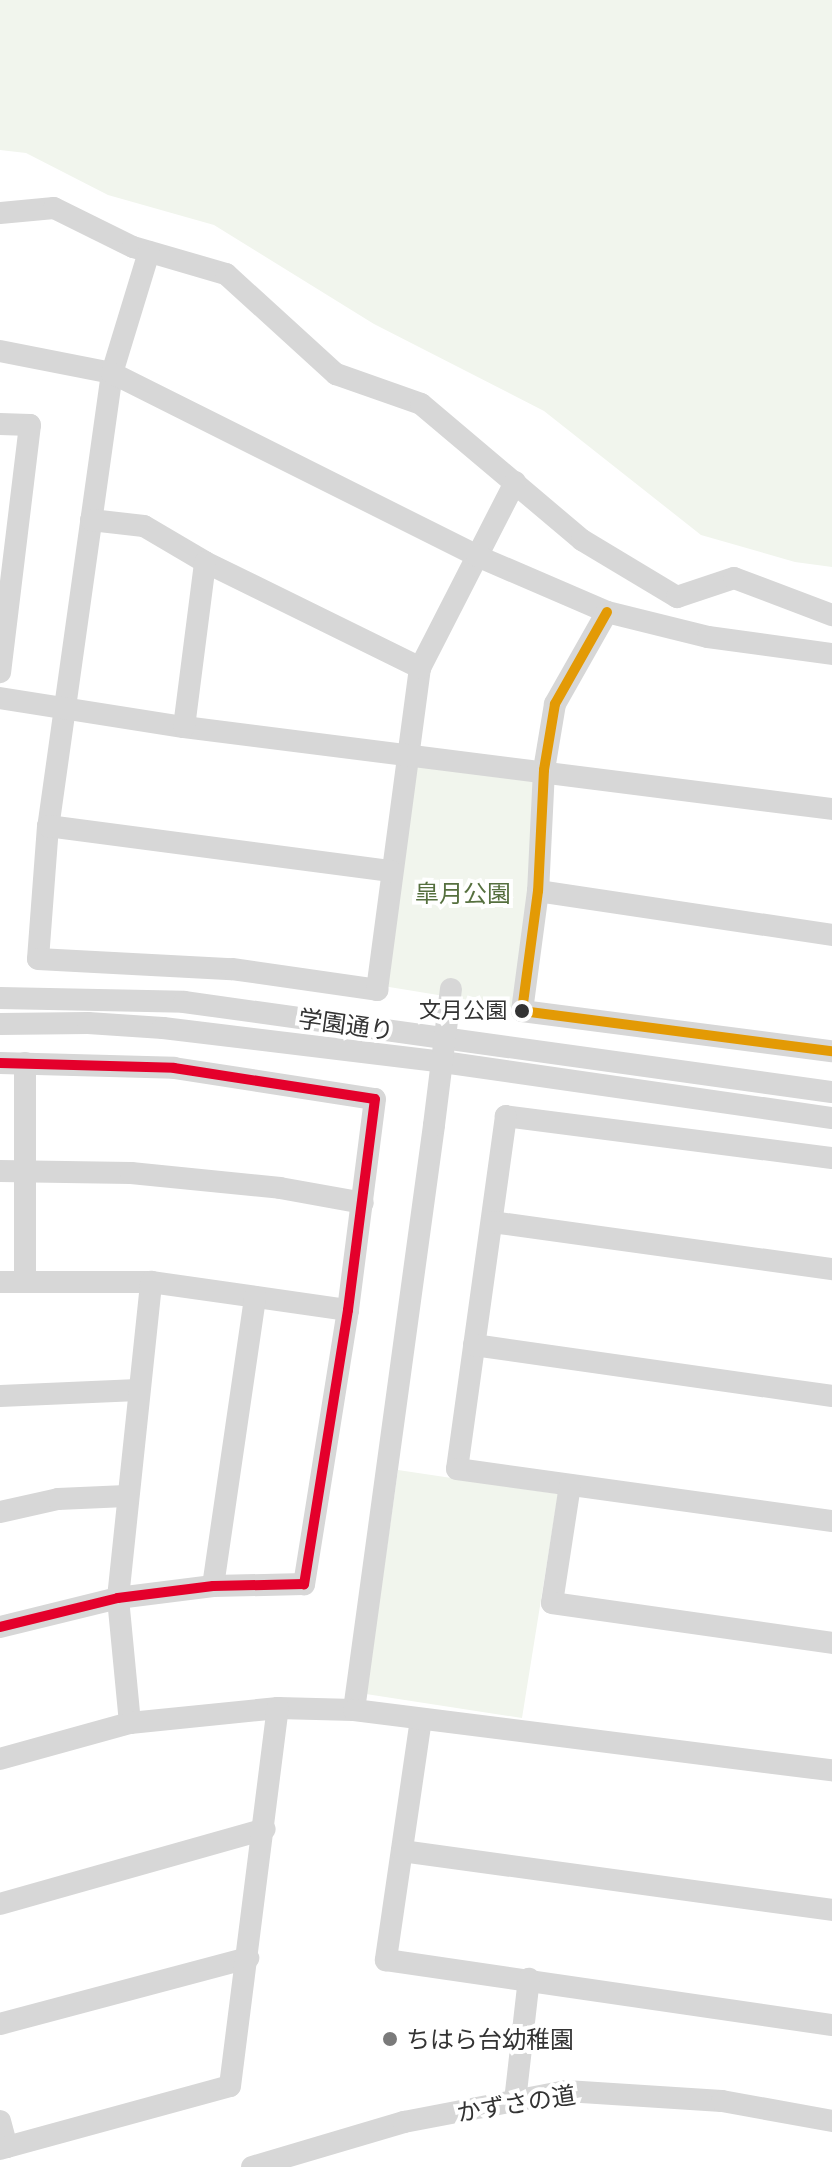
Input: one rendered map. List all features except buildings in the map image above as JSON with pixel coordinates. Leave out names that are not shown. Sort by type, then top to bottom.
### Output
[{"type":"street","points":[[0,213],[54,208],[149,252],[226,274],[336,374],[421,404],[582,540],[677,597],[734,578],[832,615]]},
{"type":"street","points":[[149,252],[112,373],[48,826],[38,959],[232,969],[377,990],[420,668],[515,482]]},
{"type":"street","points":[[0,351],[112,373],[477,556],[607,612],[708,637],[832,654]]},
{"type":"street","points":[[0,424],[30,425],[8,530],[0,672]]},
{"type":"street","points":[[91,520],[144,526],[205,562],[420,668]]},
{"type":"street","points":[[184,727],[205,562]]},
{"type":"street","points":[[607,612],[555,704],[544,770],[538,891],[522,1011],[832,1051]]},
{"type":"street","points":[[0,698],[184,727],[544,770],[832,809]]},
{"type":"street","points":[[48,826],[391,871]]},
{"type":"street","points":[[538,891],[832,935]]},
{"type":"street","points":[[354,1710],[451,989]]},
{"type":"street","name":"学園通り","points":[[0,998],[184,1002],[832,1092]]},
{"type":"street","name":"学園通り","points":[[0,1024],[88,1023],[163,1028],[443,1062],[832,1118]]},
{"type":"street","points":[[0,1063],[174,1068],[375,1099],[348,1310],[304,1584],[213,1586],[118,1598],[0,1627]]},
{"type":"street","points":[[25,1063],[25,1279]]},
{"type":"street","points":[[832,1158],[506,1116],[457,1469],[832,1521]]},
{"type":"street","points":[[0,1171],[205,1179],[363,1203]]},
{"type":"street","points":[[492,1222],[832,1269]]},
{"type":"street","points":[[0,1282],[25,1279],[151,1282],[348,1310]]},
{"type":"street","points":[[130,1723],[118,1598],[126,1496],[151,1282]]},
{"type":"street","points":[[213,1586],[255,1297]]},
{"type":"street","points":[[474,1345],[832,1396]]},
{"type":"street","points":[[0,1396],[138,1390]]},
{"type":"street","points":[[570,1485],[552,1603],[832,1643]]},
{"type":"street","points":[[0,1512],[58,1499],[126,1496]]},
{"type":"street","points":[[0,2121],[4,2148],[230,2086],[278,1708]]},
{"type":"street","points":[[0,1759],[130,1723],[278,1708],[354,1710],[832,1770]]},
{"type":"street","points":[[421,1719],[386,1960],[832,2025]]},
{"type":"street","points":[[0,1904],[265,1829]]},
{"type":"street","points":[[402,1851],[832,1910]]},
{"type":"street","points":[[0,2024],[248,1958]]},
{"type":"street","points":[[515,2101],[529,1979]]},
{"type":"street","name":"かずさの道","points":[[252,2167],[404,2122],[566,2091],[722,2101],[832,2121]]},
{"type":"green space","points":[[0,0],[832,0],[832,567],[795,562],[701,535],[544,411],[374,324],[214,225],[108,195],[26,153],[0,150]]},
{"type":"green space","name":"皐月公園","points":[[411,759],[540,776],[518,1008],[383,986]]},
{"type":"green space","points":[[398,1470],[558,1494],[522,1718],[366,1694]]},
{"type":"transit line","points":[[607,612],[555,704],[544,770],[538,891],[522,1011],[832,1051]]},
{"type":"transit line","points":[[0,1063],[174,1068],[375,1099],[348,1310],[304,1584],[213,1586],[118,1598],[0,1627]]},
{"type":"place","name":"文月公園","points":[[522,1011]]},
{"type":"place","name":"ちはら台幼稚園","points":[[390,2039]]}]
